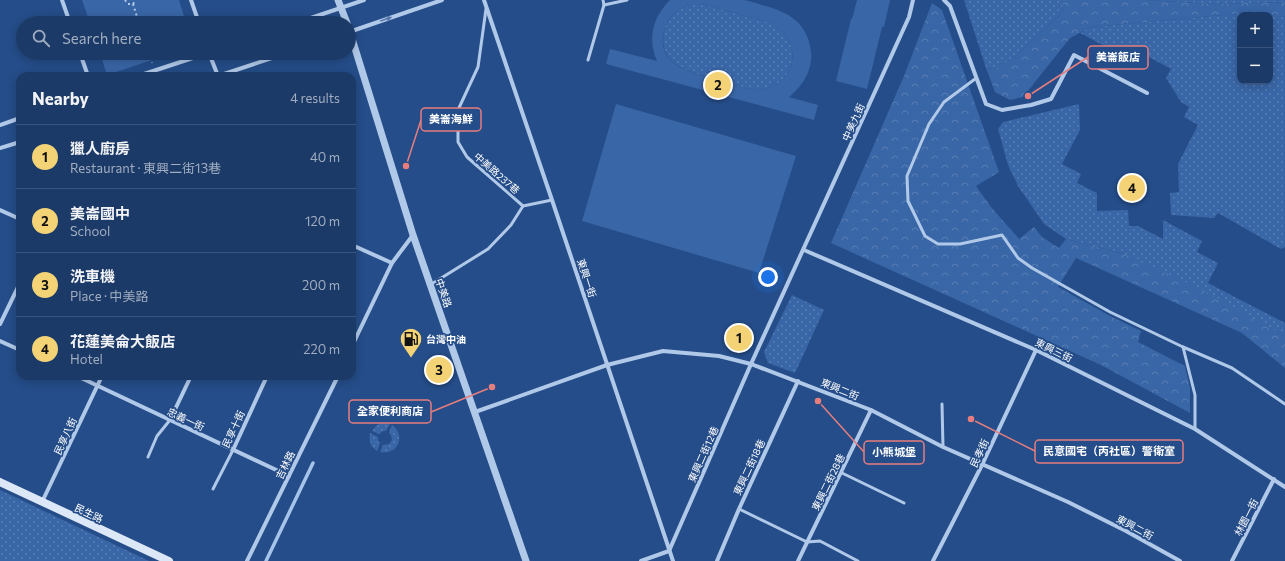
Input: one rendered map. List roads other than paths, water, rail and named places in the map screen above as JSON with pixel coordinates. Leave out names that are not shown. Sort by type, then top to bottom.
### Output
[{"type":"main road","name":"民生路","points":[[0,482],[42,503],[170,561]]},
{"type":"street","points":[[62,0],[68,16]]},
{"type":"street","points":[[191,0],[197,16]]},
{"type":"street","points":[[338,0],[344,16]]},
{"type":"street","points":[[317,16],[364,0]]},
{"type":"street","points":[[356,29],[442,0]]},
{"type":"street","name":"東興一街","points":[[484,0],[673,561]]},
{"type":"street","name":"中美九街","points":[[751,364],[910,17],[913,0]]},
{"type":"street","points":[[944,0],[950,6],[986,104],[1002,110],[1031,105],[1051,99],[1074,55],[1147,93]]},
{"type":"street","name":"中美路","points":[[356,53],[413,235],[526,561]]},
{"type":"street","points":[[82,60],[87,72]]},
{"type":"street","points":[[152,72],[188,60]]},
{"type":"street","points":[[212,60],[216,72]]},
{"type":"street","points":[[230,72],[266,60]]},
{"type":"street","points":[[0,125],[16,119]]},
{"type":"street","points":[[0,148],[16,143]]},
{"type":"street","points":[[0,210],[16,217]]},
{"type":"street","points":[[356,338],[392,263],[413,235]]},
{"type":"street","points":[[356,247],[392,263]]},
{"type":"street","name":"東興三街","points":[[804,250],[1036,350],[1195,429],[1285,486]]},
{"type":"street","points":[[0,324],[16,291]]},
{"type":"street","points":[[0,341],[16,348]]},
{"type":"street","name":"民孝街","points":[[934,561],[982,465],[1036,350]]},
{"type":"street","name":"東興二街","points":[[475,412],[607,365],[663,351],[719,356],[751,364],[871,410],[943,447],[1068,502],[1126,531],[1180,561]]},
{"type":"street","name":"東興二街12巷","points":[[669,551],[751,364]]},
{"type":"street","name":"忠義一街","points":[[85,380],[289,476]]},
{"type":"street","name":"民享八街","points":[[42,503],[100,380]]},
{"type":"street","points":[[170,420],[189,380]]},
{"type":"street","name":"民享十街","points":[[233,450],[265,380]]},
{"type":"street","name":"吉林路","points":[[247,561],[336,380]]},
{"type":"street","name":"東興二街18巷","points":[[717,561],[739,509],[798,381]]},
{"type":"street","name":"東興二街28巷","points":[[798,561],[842,473],[871,410]]},
{"type":"street","name":"林園一街","points":[[1232,561],[1274,479]]},
{"type":"street","points":[[641,561],[669,551]]},
{"type":"lane","points":[[588,60],[604,5],[603,0]]},
{"type":"lane","points":[[604,5],[627,0]]},
{"type":"lane","name":"中美路237巷","points":[[486,7],[478,67],[458,110],[458,142],[467,157],[522,206],[552,200]]},
{"type":"lane","points":[[976,79],[944,102],[929,124],[907,176],[908,201],[925,236],[938,244],[960,244],[1002,235],[1018,258],[1032,268],[1110,312],[1183,347],[1232,368],[1285,404]]},
{"type":"lane","points":[[430,284],[488,249],[511,225],[522,206]]},
{"type":"lane","points":[[1183,347],[1195,394],[1195,429]]},
{"type":"lane","points":[[942,404],[943,447]]},
{"type":"lane","points":[[148,457],[157,436],[170,420]]},
{"type":"lane","name":"民享十街","points":[[213,489],[233,450]]},
{"type":"lane","points":[[842,473],[904,503]]},
{"type":"lane","points":[[739,509],[807,542],[820,541],[858,561]]},
{"type":"waterway","points":[[266,561],[313,463]]},
{"type":"place","name":"美崙國中","points":[[718,85]]},
{"type":"place","name":"美崙飯店","points":[[1028,96]]},
{"type":"place","name":"美崙海鮮","points":[[406,166]]},
{"type":"place","name":"花蓮美侖大飯店","points":[[1132,188]]},
{"type":"place","name":"獵人廚房","points":[[739,338]]},
{"type":"place","name":"台灣中油","points":[[411,358]]},
{"type":"place","name":"洗車機","points":[[439,370]]},
{"type":"place","name":"全家便利商店","points":[[492,387]]},
{"type":"place","name":"小熊城堡","points":[[818,401]]},
{"type":"place","name":"民意國宅（丙社區）警衛室","points":[[971,419]]}]
